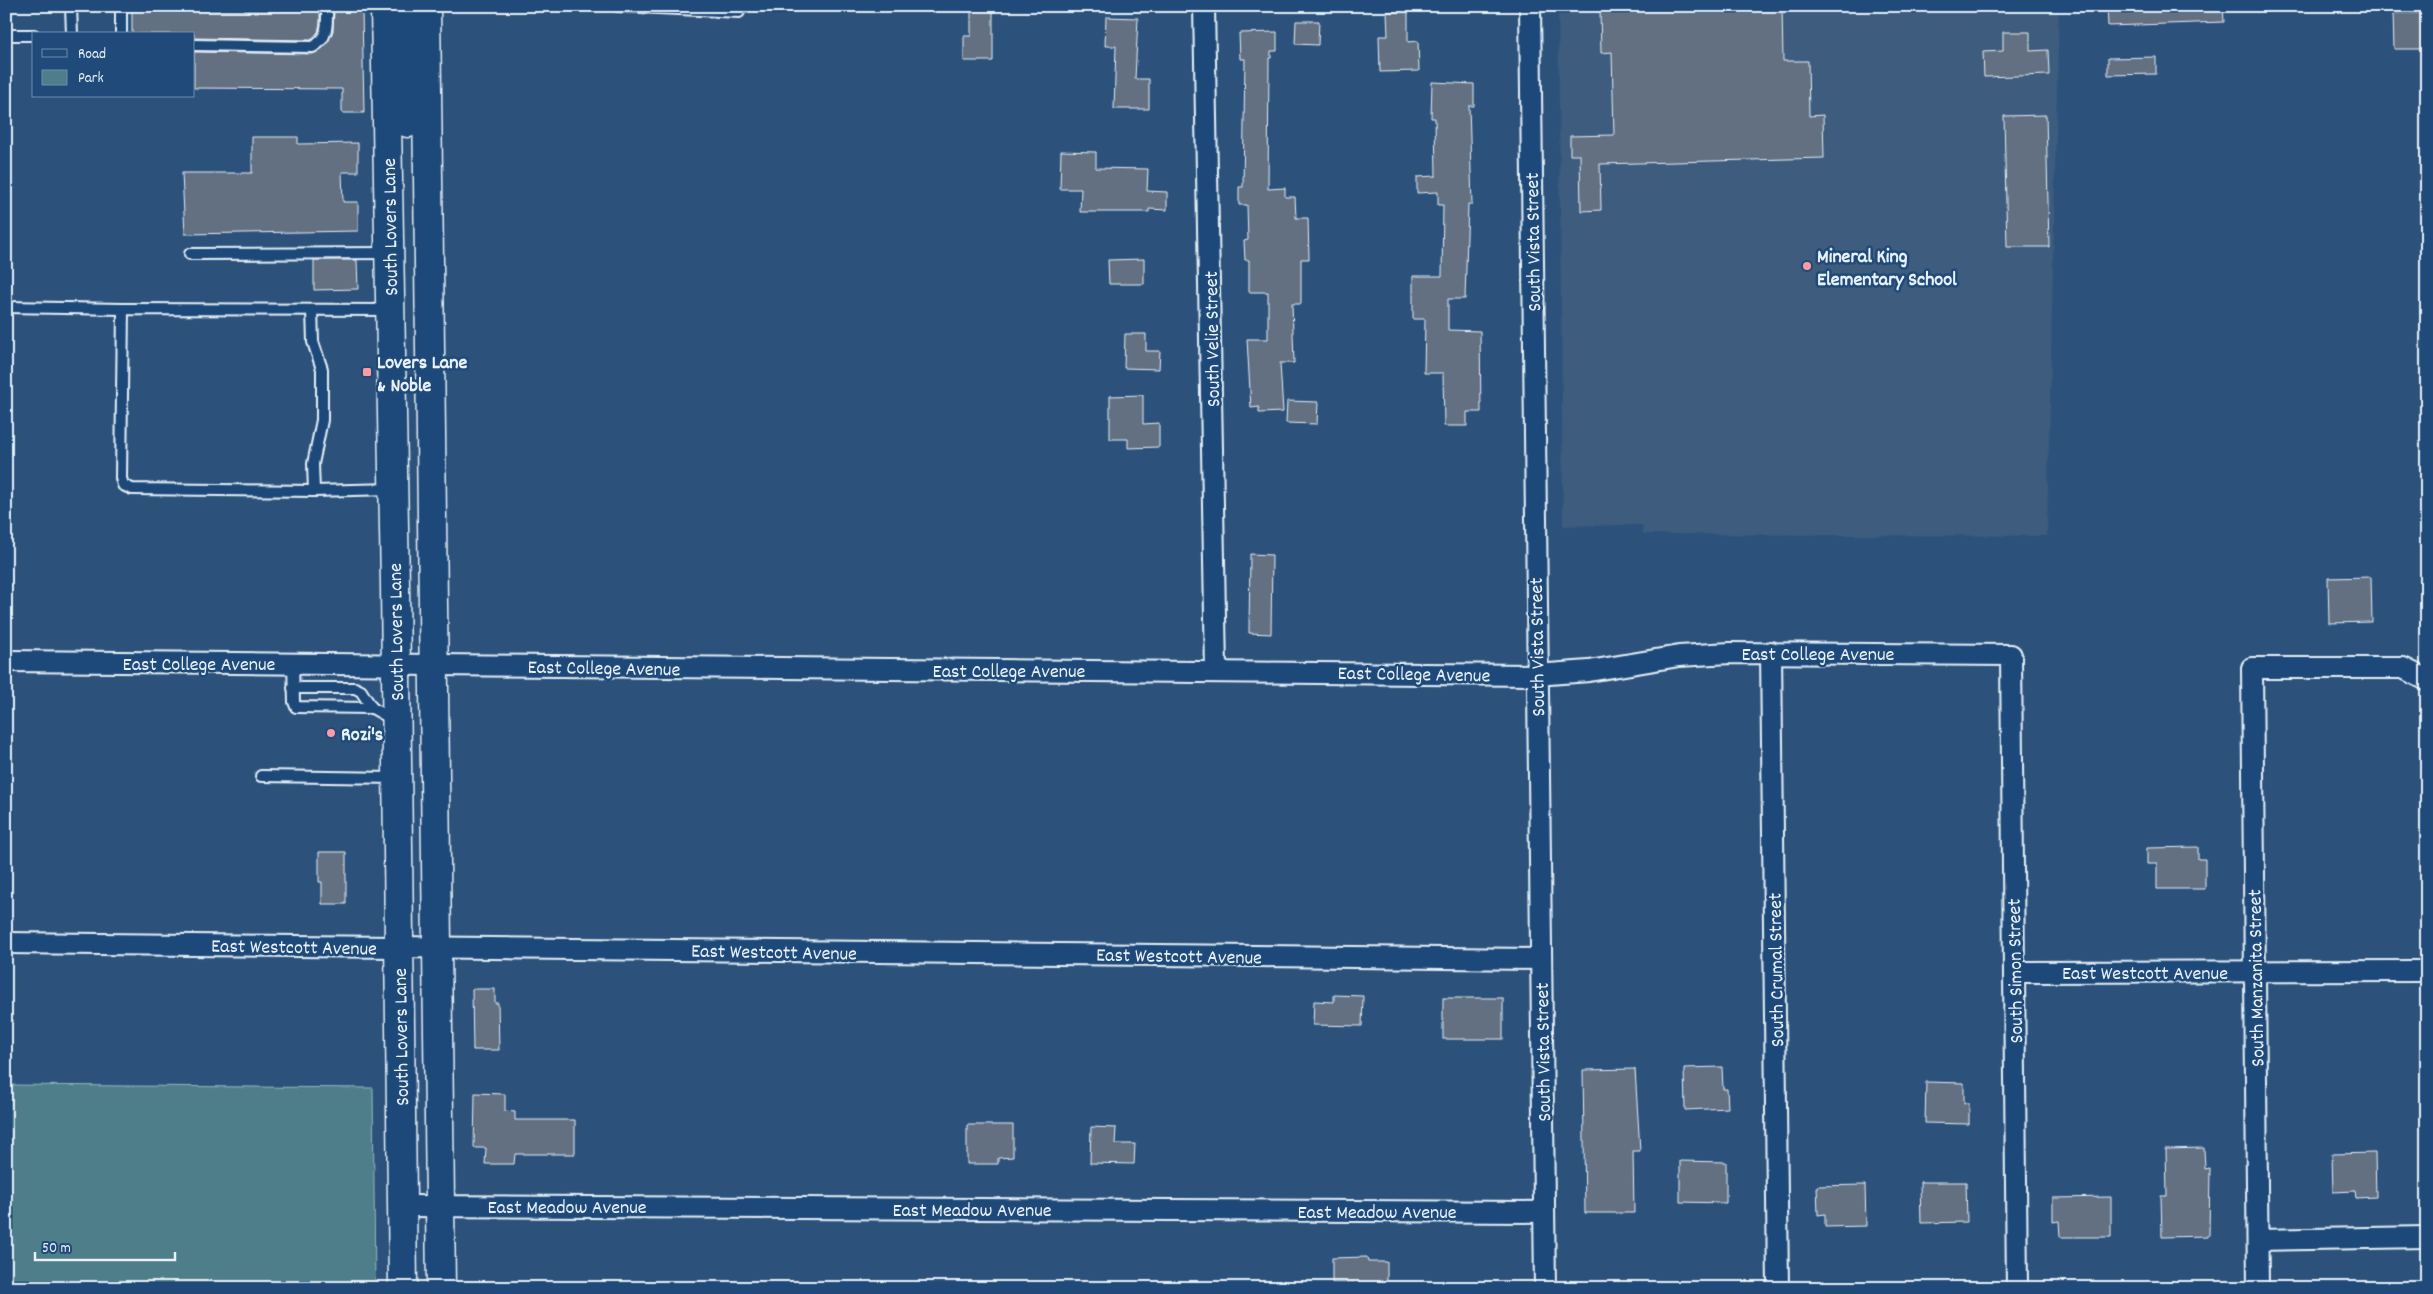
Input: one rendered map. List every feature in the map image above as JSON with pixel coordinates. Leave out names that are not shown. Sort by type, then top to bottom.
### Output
[{"type":"main road","name":"South Lovers Lane","points":[[384,6],[391,310],[403,1288]]},
{"type":"main road","points":[[399,6],[405,30],[408,133],[427,196]]},
{"type":"main road","name":"South Lovers Lane","points":[[426,6],[441,1288]]},
{"type":"street","name":"South Velie Street","points":[[1204,6],[1216,671]]},
{"type":"street","name":"South Vista Street","points":[[1530,6],[1536,675],[1545,1288]]},
{"type":"street","name":"East College Avenue","points":[[6,662],[1536,675],[1589,672],[1679,656],[1771,652],[2011,655]]},
{"type":"street","name":"South Crumal Street","points":[[1771,652],[1778,1288]]},
{"type":"street","name":"South Simon Street","points":[[2011,655],[2017,1288]]},
{"type":"street","name":"South Manzanita Street","points":[[2258,1288],[2252,668],[2403,668],[2427,680]]},
{"type":"street","name":"East Westcott Avenue","points":[[6,943],[1541,958]]},
{"type":"street","name":"East Westcott Avenue","points":[[2014,972],[2427,971]]},
{"type":"street","name":"East Meadow Avenue","points":[[402,1206],[1543,1212]]},
{"type":"street","points":[[2258,1240],[2427,1237]]},
{"type":"lane","points":[[71,6],[72,32]]},
{"type":"lane","points":[[121,6],[121,32]]},
{"type":"lane","points":[[195,45],[314,47],[322,42],[326,33],[327,6]]},
{"type":"lane","points":[[618,6],[739,12],[738,6]]},
{"type":"lane","points":[[6,35],[32,35]]},
{"type":"lane","points":[[190,254],[390,253]]},
{"type":"lane","points":[[6,307],[391,310]]},
{"type":"lane","points":[[123,309],[120,431],[121,478],[123,486],[132,489],[314,491],[392,489]]},
{"type":"lane","points":[[312,310],[313,342],[322,369],[322,420],[313,464],[314,491]]},
{"type":"lane","points":[[293,663],[293,688],[296,707],[372,708],[396,721]]},
{"type":"lane","points":[[293,688],[355,688],[361,691],[372,708]]},
{"type":"lane","points":[[261,776],[396,778]]},
{"type":"shaded area","name":"Mineral King Elementary School","points":[[1558,6],[2059,6],[2047,536],[1643,534],[1642,525],[1563,526]]},
{"type":"green space","points":[[6,1085],[373,1088],[375,1288],[6,1288]]},
{"type":"building","points":[[971,6],[993,6],[993,61],[964,61],[964,36],[971,36]]},
{"type":"building","points":[[2107,6],[2223,6],[2224,22],[2108,26]]},
{"type":"building","points":[[1782,7],[1783,61],[1808,61],[1809,116],[1823,115],[1824,158],[1600,164],[1601,210],[1581,211],[1580,155],[1570,155],[1570,136],[1614,135],[1612,52],[1601,53],[1600,11]]},
{"type":"building","points":[[132,10],[320,11],[318,32],[311,40],[195,38],[195,32],[132,32]]},
{"type":"building","points":[[362,10],[364,113],[342,113],[342,89],[195,88],[195,52],[313,54],[328,42],[333,31],[334,11]]},
{"type":"building","points":[[1387,12],[1408,12],[1408,42],[1418,41],[1419,71],[1380,72],[1379,36],[1388,36]]},
{"type":"building","points":[[2393,13],[2427,13],[2427,49],[2394,49]]},
{"type":"building","points":[[1106,17],[1138,18],[1135,79],[1149,79],[1149,109],[1114,109],[1116,46],[1105,46]]},
{"type":"building","points":[[1296,21],[1319,21],[1318,45],[1295,44]]},
{"type":"building","points":[[1277,32],[1277,51],[1271,51],[1271,58],[1269,58],[1268,189],[1285,188],[1285,197],[1295,197],[1296,218],[1308,218],[1309,259],[1301,259],[1301,304],[1292,304],[1294,363],[1280,363],[1283,412],[1259,413],[1259,407],[1251,408],[1247,339],[1268,339],[1268,292],[1249,292],[1249,260],[1245,260],[1244,241],[1248,240],[1247,205],[1239,205],[1239,187],[1243,187],[1245,59],[1240,59],[1239,33]]},
{"type":"building","points":[[2003,32],[2030,32],[2030,51],[2048,50],[2049,75],[1984,77],[1983,52],[2003,51]]},
{"type":"building","points":[[2156,57],[2156,74],[2108,75],[2108,58]]},
{"type":"building","points":[[1432,82],[1474,84],[1474,106],[1469,106],[1472,204],[1468,204],[1465,299],[1448,299],[1448,330],[1480,331],[1481,412],[1467,412],[1467,426],[1444,426],[1443,373],[1424,373],[1425,319],[1413,319],[1413,276],[1442,276],[1443,205],[1438,205],[1438,192],[1417,193],[1417,177],[1436,176],[1435,118],[1431,118]]},
{"type":"building","points":[[2046,115],[2049,247],[2007,247],[2004,116]]},
{"type":"building","points":[[252,137],[298,137],[298,144],[358,143],[358,172],[342,172],[343,202],[358,202],[358,231],[185,234],[182,173],[252,173]]},
{"type":"building","points":[[1061,151],[1096,152],[1096,168],[1148,169],[1147,191],[1167,192],[1167,210],[1149,209],[1149,212],[1080,212],[1081,189],[1060,189]]},
{"type":"building","points":[[1144,259],[1144,284],[1109,284],[1108,260]]},
{"type":"building","points":[[314,260],[357,260],[358,289],[314,290]]},
{"type":"building","points":[[1125,334],[1146,334],[1146,351],[1160,351],[1159,369],[1124,368]]},
{"type":"building","points":[[1143,395],[1143,424],[1159,423],[1159,447],[1128,448],[1128,439],[1110,439],[1110,396]]},
{"type":"building","points":[[1287,401],[1318,402],[1317,424],[1286,423]]},
{"type":"building","points":[[1250,554],[1272,555],[1271,634],[1249,633]]},
{"type":"building","points":[[2371,577],[2372,622],[2329,623],[2328,578]]},
{"type":"building","points":[[2198,847],[2198,859],[2205,859],[2205,889],[2157,889],[2157,864],[2147,864],[2147,848]]},
{"type":"building","points":[[319,852],[346,852],[346,904],[322,904],[322,882],[319,882]]},
{"type":"building","points":[[472,989],[495,989],[495,1003],[498,1003],[499,1050],[473,1050]]},
{"type":"building","points":[[1334,995],[1363,996],[1362,1026],[1313,1025],[1314,1001],[1334,1002]]},
{"type":"building","points":[[1443,998],[1503,998],[1503,1039],[1443,1039]]},
{"type":"building","points":[[1722,1067],[1723,1089],[1727,1089],[1728,1108],[1685,1110],[1684,1068]]},
{"type":"building","points":[[1635,1069],[1640,1151],[1633,1151],[1634,1213],[1585,1213],[1583,1070]]},
{"type":"building","points":[[1926,1082],[1964,1083],[1964,1103],[1969,1103],[1969,1124],[1925,1123]]},
{"type":"building","points":[[475,1093],[505,1094],[505,1111],[515,1112],[515,1120],[575,1120],[575,1154],[515,1154],[514,1164],[485,1164],[486,1148],[474,1148]]},
{"type":"building","points":[[967,1125],[1013,1125],[1013,1157],[998,1158],[998,1164],[967,1164]]},
{"type":"building","points":[[1091,1127],[1116,1128],[1115,1144],[1135,1144],[1134,1164],[1090,1163]]},
{"type":"building","points":[[2204,1148],[2205,1169],[2210,1168],[2209,1236],[2162,1237],[2161,1196],[2167,1196],[2166,1149]]},
{"type":"building","points":[[2375,1153],[2376,1197],[2356,1198],[2355,1191],[2333,1192],[2332,1154]]},
{"type":"building","points":[[1680,1161],[1726,1162],[1726,1203],[1680,1202]]},
{"type":"building","points":[[1920,1182],[1966,1182],[1967,1222],[1921,1223]]},
{"type":"building","points":[[1865,1185],[1866,1226],[1825,1227],[1825,1214],[1818,1215],[1817,1186]]},
{"type":"building","points":[[2111,1197],[2111,1237],[2060,1237],[2059,1221],[2053,1222],[2053,1198]]},
{"type":"building","points":[[1367,1257],[1368,1262],[1387,1262],[1387,1288],[1354,1288],[1354,1283],[1332,1283],[1332,1258]]},
{"type":"place","name":"Mineral King Elementary School","points":[[1807,266]]},
{"type":"place","name":"Lovers Lane & Noble","points":[[367,372]]},
{"type":"place","name":"Rozi's","points":[[331,733]]}]
